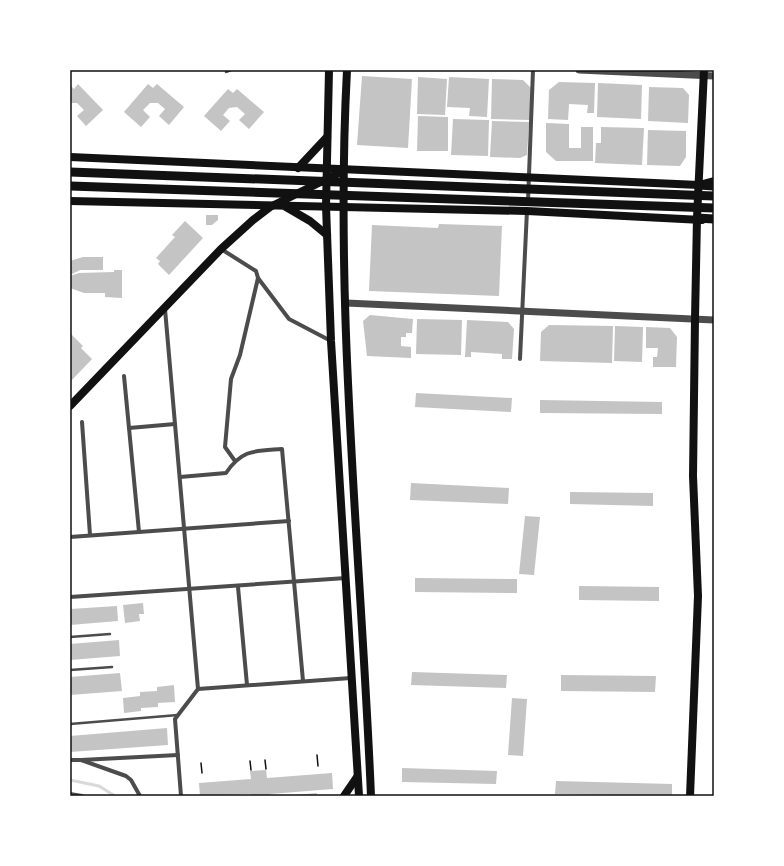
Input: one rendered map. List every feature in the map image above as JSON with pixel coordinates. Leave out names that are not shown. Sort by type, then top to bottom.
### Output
[{"type":"highway","points":[[70,172],[714,196]]},
{"type":"highway","points":[[699,185],[714,186]]},
{"type":"highway","points":[[70,186],[714,208]]},
{"type":"highway","points":[[697,218],[714,219]]},
{"type":"main road","points":[[330,70],[326,206],[331,341],[359,796]]},
{"type":"main road","points":[[348,70],[343,170],[346,303],[371,796]]},
{"type":"main road","points":[[690,796],[698,596],[693,476],[695,319],[697,218],[704,73]]},
{"type":"main road","points":[[298,168],[327,137]]},
{"type":"main road","points":[[70,157],[326,170],[699,185],[714,182]]},
{"type":"main road","points":[[70,406],[221,249],[253,220],[270,207],[343,170]]},
{"type":"main road","points":[[70,201],[270,207],[344,206],[527,211],[697,218],[714,223]]},
{"type":"main road","points":[[285,206],[310,221],[327,235]]},
{"type":"main road","points":[[344,796],[358,777]]},
{"type":"street","points":[[520,359],[533,70]]},
{"type":"street","points":[[580,70],[704,73],[714,76]]},
{"type":"street","points":[[221,249],[256,271],[258,278],[289,319],[331,341]]},
{"type":"street","points":[[235,461],[225,447],[231,379],[240,355],[258,278]]},
{"type":"street","points":[[346,303],[714,320]]},
{"type":"street","points":[[164,309],[198,689],[175,719],[181,796]]},
{"type":"street","points":[[124,376],[139,532]]},
{"type":"street","points":[[82,422],[90,535]]},
{"type":"street","points":[[129,428],[175,424]]},
{"type":"street","points":[[180,477],[226,473],[235,461],[250,451],[282,449],[303,681]]},
{"type":"street","points":[[70,537],[289,521]]},
{"type":"street","points":[[70,598],[346,578]]},
{"type":"street","points":[[238,587],[247,685]]},
{"type":"street","points":[[198,689],[352,678]]},
{"type":"street","points":[[70,760],[178,755]]},
{"type":"street","points":[[81,760],[126,776],[131,780],[140,796]]},
{"type":"street","points":[[70,794],[82,796]]},
{"type":"lane","points":[[226,72],[231,70]]},
{"type":"lane","points":[[70,637],[110,634]]},
{"type":"lane","points":[[70,670],[112,667]]},
{"type":"lane","points":[[70,724],[178,715]]},
{"type":"path","points":[[317,755],[318,766]]},
{"type":"path","points":[[265,760],[266,769]]},
{"type":"path","points":[[250,761],[251,770]]},
{"type":"path","points":[[201,763],[202,773]]},
{"type":"building","points":[[362,76],[412,79],[408,148],[357,145]]},
{"type":"building","points":[[418,77],[447,79],[445,115],[417,114]]},
{"type":"building","points":[[449,77],[489,79],[487,117],[469,116],[470,108],[447,107]]},
{"type":"building","points":[[492,79],[523,80],[531,88],[530,120],[491,119]]},
{"type":"building","points":[[559,82],[595,83],[594,113],[587,113],[588,105],[569,104],[568,120],[548,119],[549,90]]},
{"type":"building","points":[[598,83],[642,85],[641,119],[597,117]]},
{"type":"building","points":[[78,84],[103,110],[86,126],[77,116],[84,110],[77,103],[70,103],[70,85],[74,89]]},
{"type":"building","points":[[148,84],[153,88],[157,84],[184,107],[169,125],[159,116],[165,109],[158,103],[150,103],[143,110],[150,117],[141,127],[124,112]]},
{"type":"building","points":[[649,87],[683,88],[689,95],[688,123],[648,121]]},
{"type":"building","points":[[228,89],[233,93],[237,89],[264,112],[249,129],[239,120],[245,114],[237,107],[229,108],[223,115],[230,121],[221,131],[204,116]]},
{"type":"building","points":[[418,116],[448,117],[448,151],[417,151]]},
{"type":"building","points":[[453,119],[489,120],[488,156],[451,155]]},
{"type":"building","points":[[492,121],[529,122],[527,155],[520,158],[490,157]]},
{"type":"building","points":[[546,123],[569,124],[569,148],[581,148],[581,127],[593,127],[593,161],[556,161],[546,152]]},
{"type":"building","points":[[601,127],[644,128],[642,165],[595,163],[596,143],[601,143]]},
{"type":"building","points":[[648,130],[686,131],[686,157],[680,166],[647,165]]},
{"type":"building","points":[[206,215],[218,215],[218,220],[212,225],[206,225]]},
{"type":"building","points":[[185,221],[203,238],[169,275],[158,264],[160,261],[156,258],[175,237],[172,235]]},
{"type":"building","points":[[439,224],[502,226],[499,296],[369,291],[372,225],[438,228]]},
{"type":"building","points":[[83,257],[103,257],[103,270],[80,270],[70,275],[70,261]]},
{"type":"building","points":[[114,270],[122,270],[122,298],[105,297],[105,293],[84,293],[70,288],[70,276],[79,273],[114,272]]},
{"type":"building","points":[[370,315],[413,319],[412,333],[406,333],[406,337],[401,337],[401,346],[411,347],[411,358],[367,356],[363,321]]},
{"type":"building","points":[[417,319],[462,320],[461,355],[416,354]]},
{"type":"building","points":[[467,320],[508,322],[514,329],[512,359],[502,359],[502,354],[471,352],[471,357],[465,357]]},
{"type":"building","points":[[549,325],[613,326],[612,363],[540,361],[541,332]]},
{"type":"building","points":[[615,326],[643,327],[642,362],[614,361]]},
{"type":"building","points":[[646,327],[670,328],[677,337],[676,367],[653,367],[653,357],[657,357],[658,348],[646,348]]},
{"type":"building","points":[[70,333],[83,346],[81,348],[92,359],[70,382]]},
{"type":"building","points":[[416,393],[512,398],[511,412],[415,407]]},
{"type":"building","points":[[540,400],[662,402],[662,414],[540,413]]},
{"type":"building","points":[[411,483],[509,488],[508,504],[410,500]]},
{"type":"building","points":[[570,492],[653,493],[653,506],[570,504]]},
{"type":"building","points":[[525,516],[540,517],[534,575],[519,574]]},
{"type":"building","points":[[415,578],[517,579],[517,593],[415,592]]},
{"type":"building","points":[[579,586],[659,587],[659,601],[579,600]]},
{"type":"building","points":[[143,603],[144,614],[139,614],[140,621],[125,623],[123,605]]},
{"type":"building","points":[[117,606],[118,621],[70,625],[70,609]]},
{"type":"building","points":[[119,640],[120,656],[70,660],[70,644]]},
{"type":"building","points":[[412,672],[507,675],[506,688],[411,685]]},
{"type":"building","points":[[120,673],[122,691],[70,695],[70,677]]},
{"type":"building","points":[[561,675],[656,676],[655,692],[561,691]]},
{"type":"building","points":[[174,685],[175,702],[158,703],[158,707],[141,708],[141,711],[124,713],[123,698],[140,696],[140,692],[157,691],[157,687]]},
{"type":"building","points":[[512,698],[527,699],[523,756],[508,755]]},
{"type":"building","points":[[167,728],[168,745],[70,752],[70,736]]},
{"type":"building","points":[[402,768],[497,771],[496,784],[402,782]]},
{"type":"building","points":[[266,770],[267,778],[332,773],[333,789],[270,794],[270,796],[251,796],[251,794],[200,796],[199,783],[251,779],[250,771]]},
{"type":"building","points":[[556,781],[672,784],[672,796],[555,794]]},
{"type":"building","points":[[317,793],[317,796],[295,796],[295,795]]},
{"type":"waterway","points":[[70,780],[99,786],[115,796]]}]
